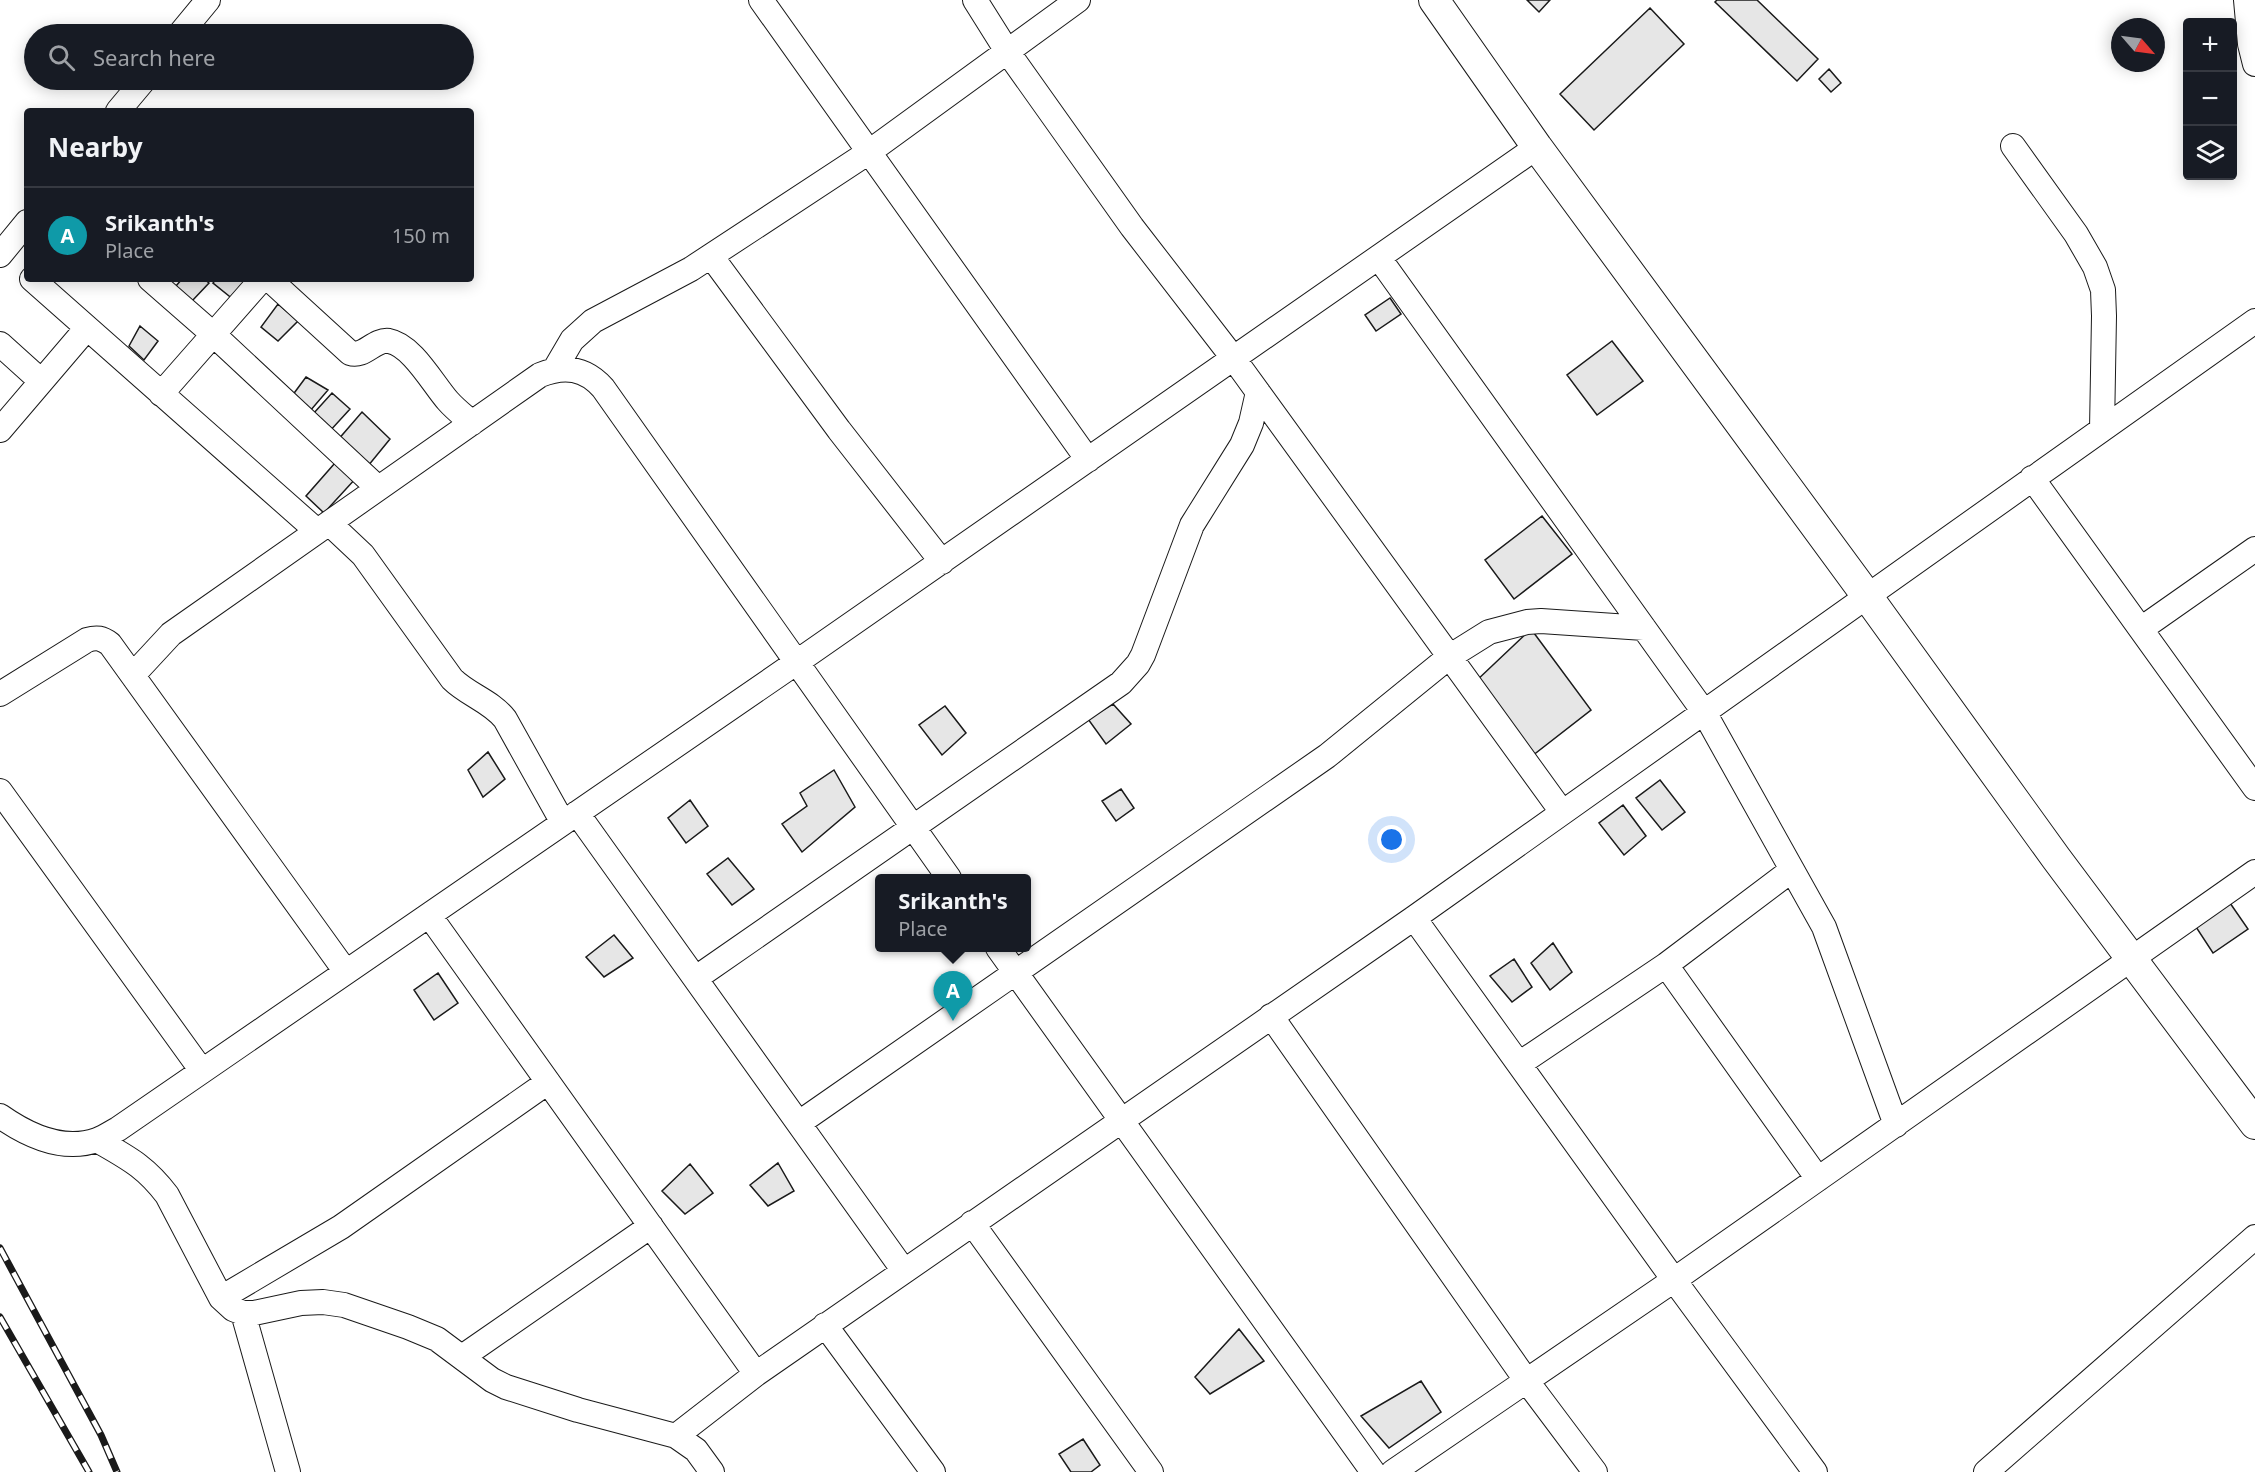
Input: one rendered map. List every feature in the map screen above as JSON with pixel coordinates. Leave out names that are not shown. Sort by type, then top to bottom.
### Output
[{"type":"main road","points":[[1434,0],[1537,147],[1867,596],[2056,858],[2255,1124]]},
{"type":"street","points":[[188,24],[208,0]]},
{"type":"street","points":[[761,0],[1088,460]]},
{"type":"street","points":[[975,0],[1007,51],[1132,227],[1234,359],[1562,812]]},
{"type":"street","points":[[555,369],[572,340],[588,325],[690,269],[869,152],[1078,0]]},
{"type":"street","points":[[2246,0],[2250,44],[2255,64]]},
{"type":"street","points":[[121,108],[136,90]]},
{"type":"street","points":[[2013,146],[2076,234],[2095,267],[2103,290],[2102,429]]},
{"type":"street","points":[[0,1116],[28,1134],[46,1140],[79,1144],[97,1140],[118,1129],[942,562],[1537,147]]},
{"type":"street","points":[[24,226],[1,254],[24,272]]},
{"type":"street","points":[[711,256],[839,430],[942,562]]},
{"type":"street","points":[[1379,258],[1704,712],[1830,942],[1896,1125]]},
{"type":"street","points":[[35,282],[161,394],[323,527],[363,555],[452,679],[492,705],[505,719],[570,818],[696,978],[904,1271]]},
{"type":"street","points":[[153,282],[214,335],[378,488]]},
{"type":"street","points":[[161,394],[259,282]]},
{"type":"street","points":[[272,282],[350,353],[359,354],[379,342],[386,341],[401,347],[412,356],[448,402],[472,423]]},
{"type":"street","points":[[676,1436],[756,1374],[825,1325],[1414,918],[2255,321]]},
{"type":"street","points":[[0,430],[87,328]]},
{"type":"street","points":[[0,344],[41,381]]},
{"type":"street","points":[[133,675],[171,634],[540,375],[555,369],[578,371],[596,380],[603,388],[946,874]]},
{"type":"street","points":[[696,978],[1121,683],[1138,664],[1192,525],[1248,435],[1258,392]]},
{"type":"street","points":[[2032,478],[2255,789]]},
{"type":"street","points":[[2141,629],[2255,549]]},
{"type":"street","points":[[799,1123],[1327,756],[1449,657],[1489,632],[1527,621],[1644,628]]},
{"type":"street","points":[[0,694],[87,640],[96,637],[110,644],[346,972]]},
{"type":"street","points":[[0,791],[202,1071]]},
{"type":"street","points":[[1519,1064],[1666,965],[1792,870]]},
{"type":"street","points":[[1393,1472],[1674,1280],[2255,872]]},
{"type":"street","points":[[429,915],[756,1374]]},
{"type":"street","points":[[1414,918],[1815,1472]]},
{"type":"street","points":[[1001,952],[1372,1472]]},
{"type":"street","points":[[1666,965],[1818,1179]]},
{"type":"street","points":[[1271,1016],[1526,1380],[1595,1472]]},
{"type":"street","points":[[221,1298],[341,1227],[548,1082]]},
{"type":"street","points":[[97,1140],[144,1168],[156,1182],[167,1196],[221,1298],[233,1309],[243,1313],[254,1313],[301,1303],[323,1302],[344,1305],[437,1339],[492,1380],[506,1387],[578,1410],[676,1436],[696,1450],[712,1472]]},
{"type":"street","points":[[972,1223],[1151,1472]]},
{"type":"street","points":[[462,1357],[651,1226]]},
{"type":"street","points":[[1986,1472],[2255,1237]]},
{"type":"street","points":[[243,1313],[288,1472]]},
{"type":"street","points":[[825,1325],[933,1472]]},
{"type":"building","points":[[1527,0],[1550,0],[1539,12]]},
{"type":"building","points":[[1717,0],[1757,0],[1818,59],[1797,81],[1715,2]]},
{"type":"building","points":[[1650,8],[1684,44],[1594,130],[1560,94]]},
{"type":"building","points":[[1829,69],[1841,83],[1831,92],[1819,79]]},
{"type":"building","points":[[179,282],[209,283],[192,301],[176,286]]},
{"type":"building","points":[[214,282],[248,282],[234,300]]},
{"type":"building","points":[[1390,298],[1401,314],[1376,331],[1365,315]]},
{"type":"building","points":[[278,304],[298,321],[278,341],[261,327]]},
{"type":"building","points":[[140,326],[158,341],[144,360],[129,346]]},
{"type":"building","points":[[1612,341],[1643,381],[1597,415],[1567,375]]},
{"type":"building","points":[[306,377],[328,390],[310,411],[292,396]]},
{"type":"building","points":[[332,393],[350,409],[329,432],[313,414]]},
{"type":"building","points":[[362,412],[390,439],[368,466],[337,441]]},
{"type":"building","points":[[335,463],[357,477],[324,513],[306,496]]},
{"type":"building","points":[[1542,516],[1572,554],[1514,599],[1485,560]]},
{"type":"building","points":[[1531,629],[1591,710],[1532,756],[1475,682]]},
{"type":"building","points":[[1113,704],[1131,724],[1106,744],[1088,719]]},
{"type":"building","points":[[945,706],[966,733],[942,755],[919,725]]},
{"type":"building","points":[[488,752],[505,779],[483,797],[468,770]]},
{"type":"building","points":[[834,770],[855,807],[802,852],[782,824],[807,806],[800,793]]},
{"type":"building","points":[[1660,780],[1685,812],[1662,830],[1636,798]]},
{"type":"building","points":[[1121,789],[1134,808],[1116,821],[1102,801]]},
{"type":"building","points":[[690,800],[708,826],[686,843],[668,818]]},
{"type":"building","points":[[1623,805],[1646,836],[1624,855],[1599,823]]},
{"type":"building","points":[[728,858],[754,889],[732,905],[707,874]]},
{"type":"building","points":[[2230,903],[2248,929],[2213,953],[2196,927]]},
{"type":"building","points":[[614,935],[633,958],[604,977],[586,957]]},
{"type":"building","points":[[1553,943],[1572,972],[1550,990],[1531,963]]},
{"type":"building","points":[[1514,959],[1532,987],[1512,1002],[1490,976]]},
{"type":"building","points":[[438,973],[458,1003],[434,1020],[414,990]]},
{"type":"building","points":[[778,1163],[794,1191],[768,1206],[750,1185]]},
{"type":"building","points":[[690,1164],[713,1193],[685,1214],[662,1191]]},
{"type":"building","points":[[1239,1329],[1264,1361],[1210,1394],[1195,1377]]},
{"type":"building","points":[[1421,1381],[1441,1412],[1389,1448],[1361,1416]]},
{"type":"building","points":[[1083,1439],[1100,1465],[1091,1472],[1071,1472],[1059,1454]]},
{"type":"railway","points":[[0,1248],[101,1435],[117,1472]]},
{"type":"railway","points":[[0,1317],[89,1472]]},
{"type":"place","name":"Srikanth's","points":[[953,1021]]}]
